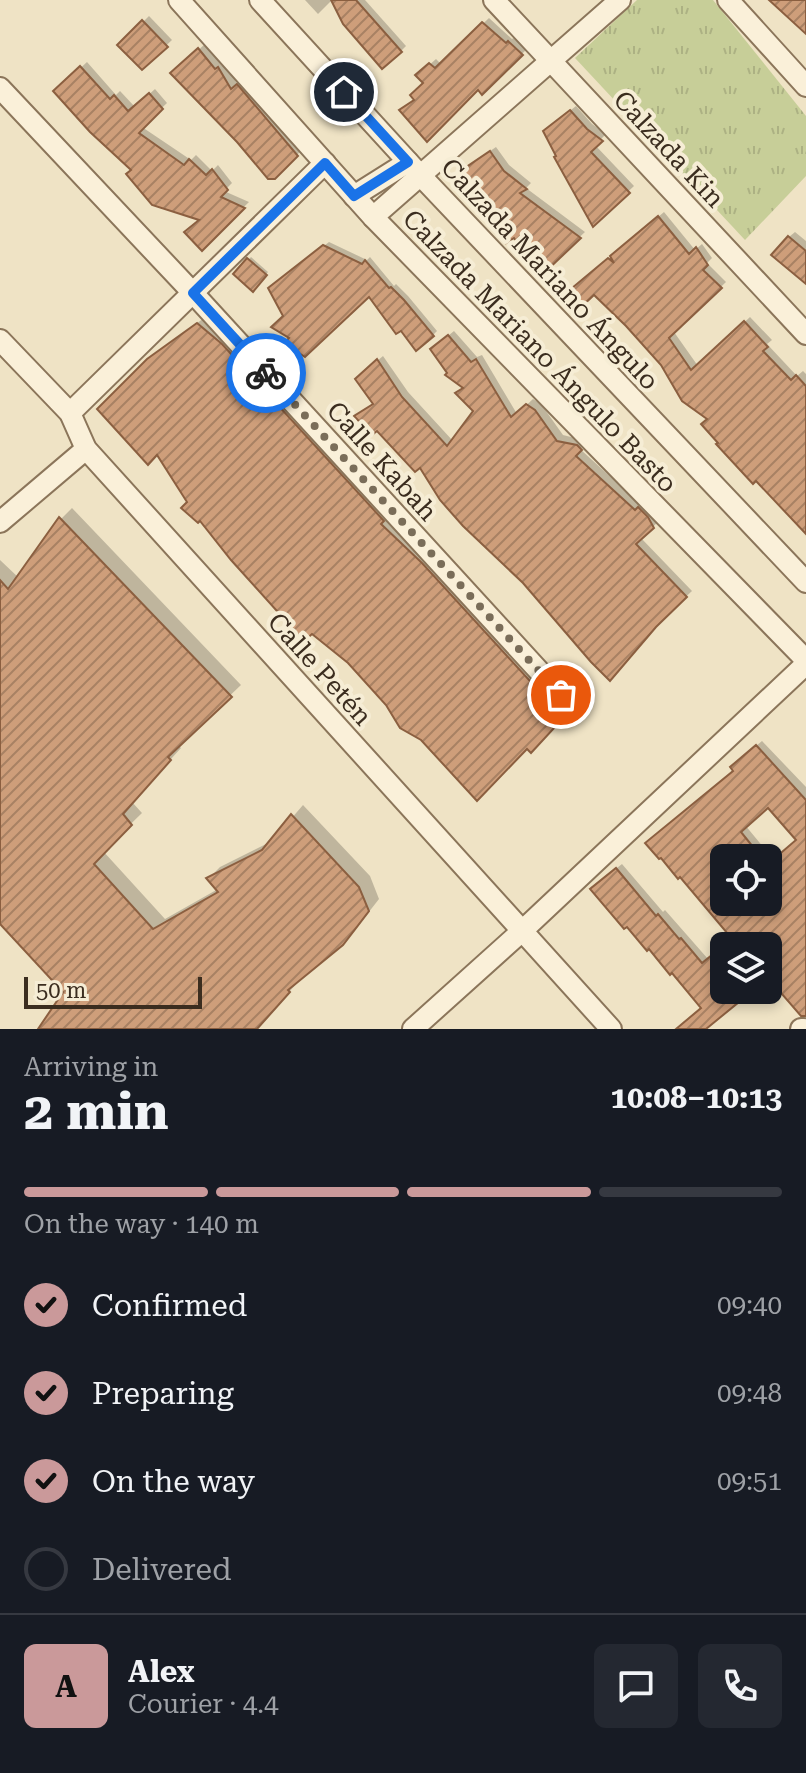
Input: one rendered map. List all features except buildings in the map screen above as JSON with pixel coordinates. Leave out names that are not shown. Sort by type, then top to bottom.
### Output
[{"type":"street","name":"Calzada Mariano Ángulo Basto","points":[[179,0],[373,217],[806,662]]},
{"type":"street","name":"Calzada Mariano Ángulo","points":[[260,0],[414,169],[806,582]]},
{"type":"street","name":"Calzada Kin","points":[[494,0],[806,334]]},
{"type":"street","points":[[373,217],[414,169],[552,61],[620,0]]},
{"type":"street","points":[[728,0],[806,86]]},
{"type":"street","name":"Calle Kabah","points":[[0,88],[193,293],[561,695]]},
{"type":"street","points":[[70,413],[325,163]]},
{"type":"street","points":[[354,196],[414,169]]},
{"type":"street","name":"Calle Petén","points":[[0,340],[70,413],[86,449],[611,1029]]},
{"type":"street","points":[[0,522],[86,449]]},
{"type":"street","points":[[413,1029],[522,931],[806,662]]},
{"type":"green space","points":[[637,0],[713,0],[806,116],[806,176],[745,240],[575,58]]},
{"type":"way so far","points":[[266,373],[561,695]]},
{"type":"route","points":[[266,373],[193,293],[325,163],[354,196],[408,162],[344,92]]}]
